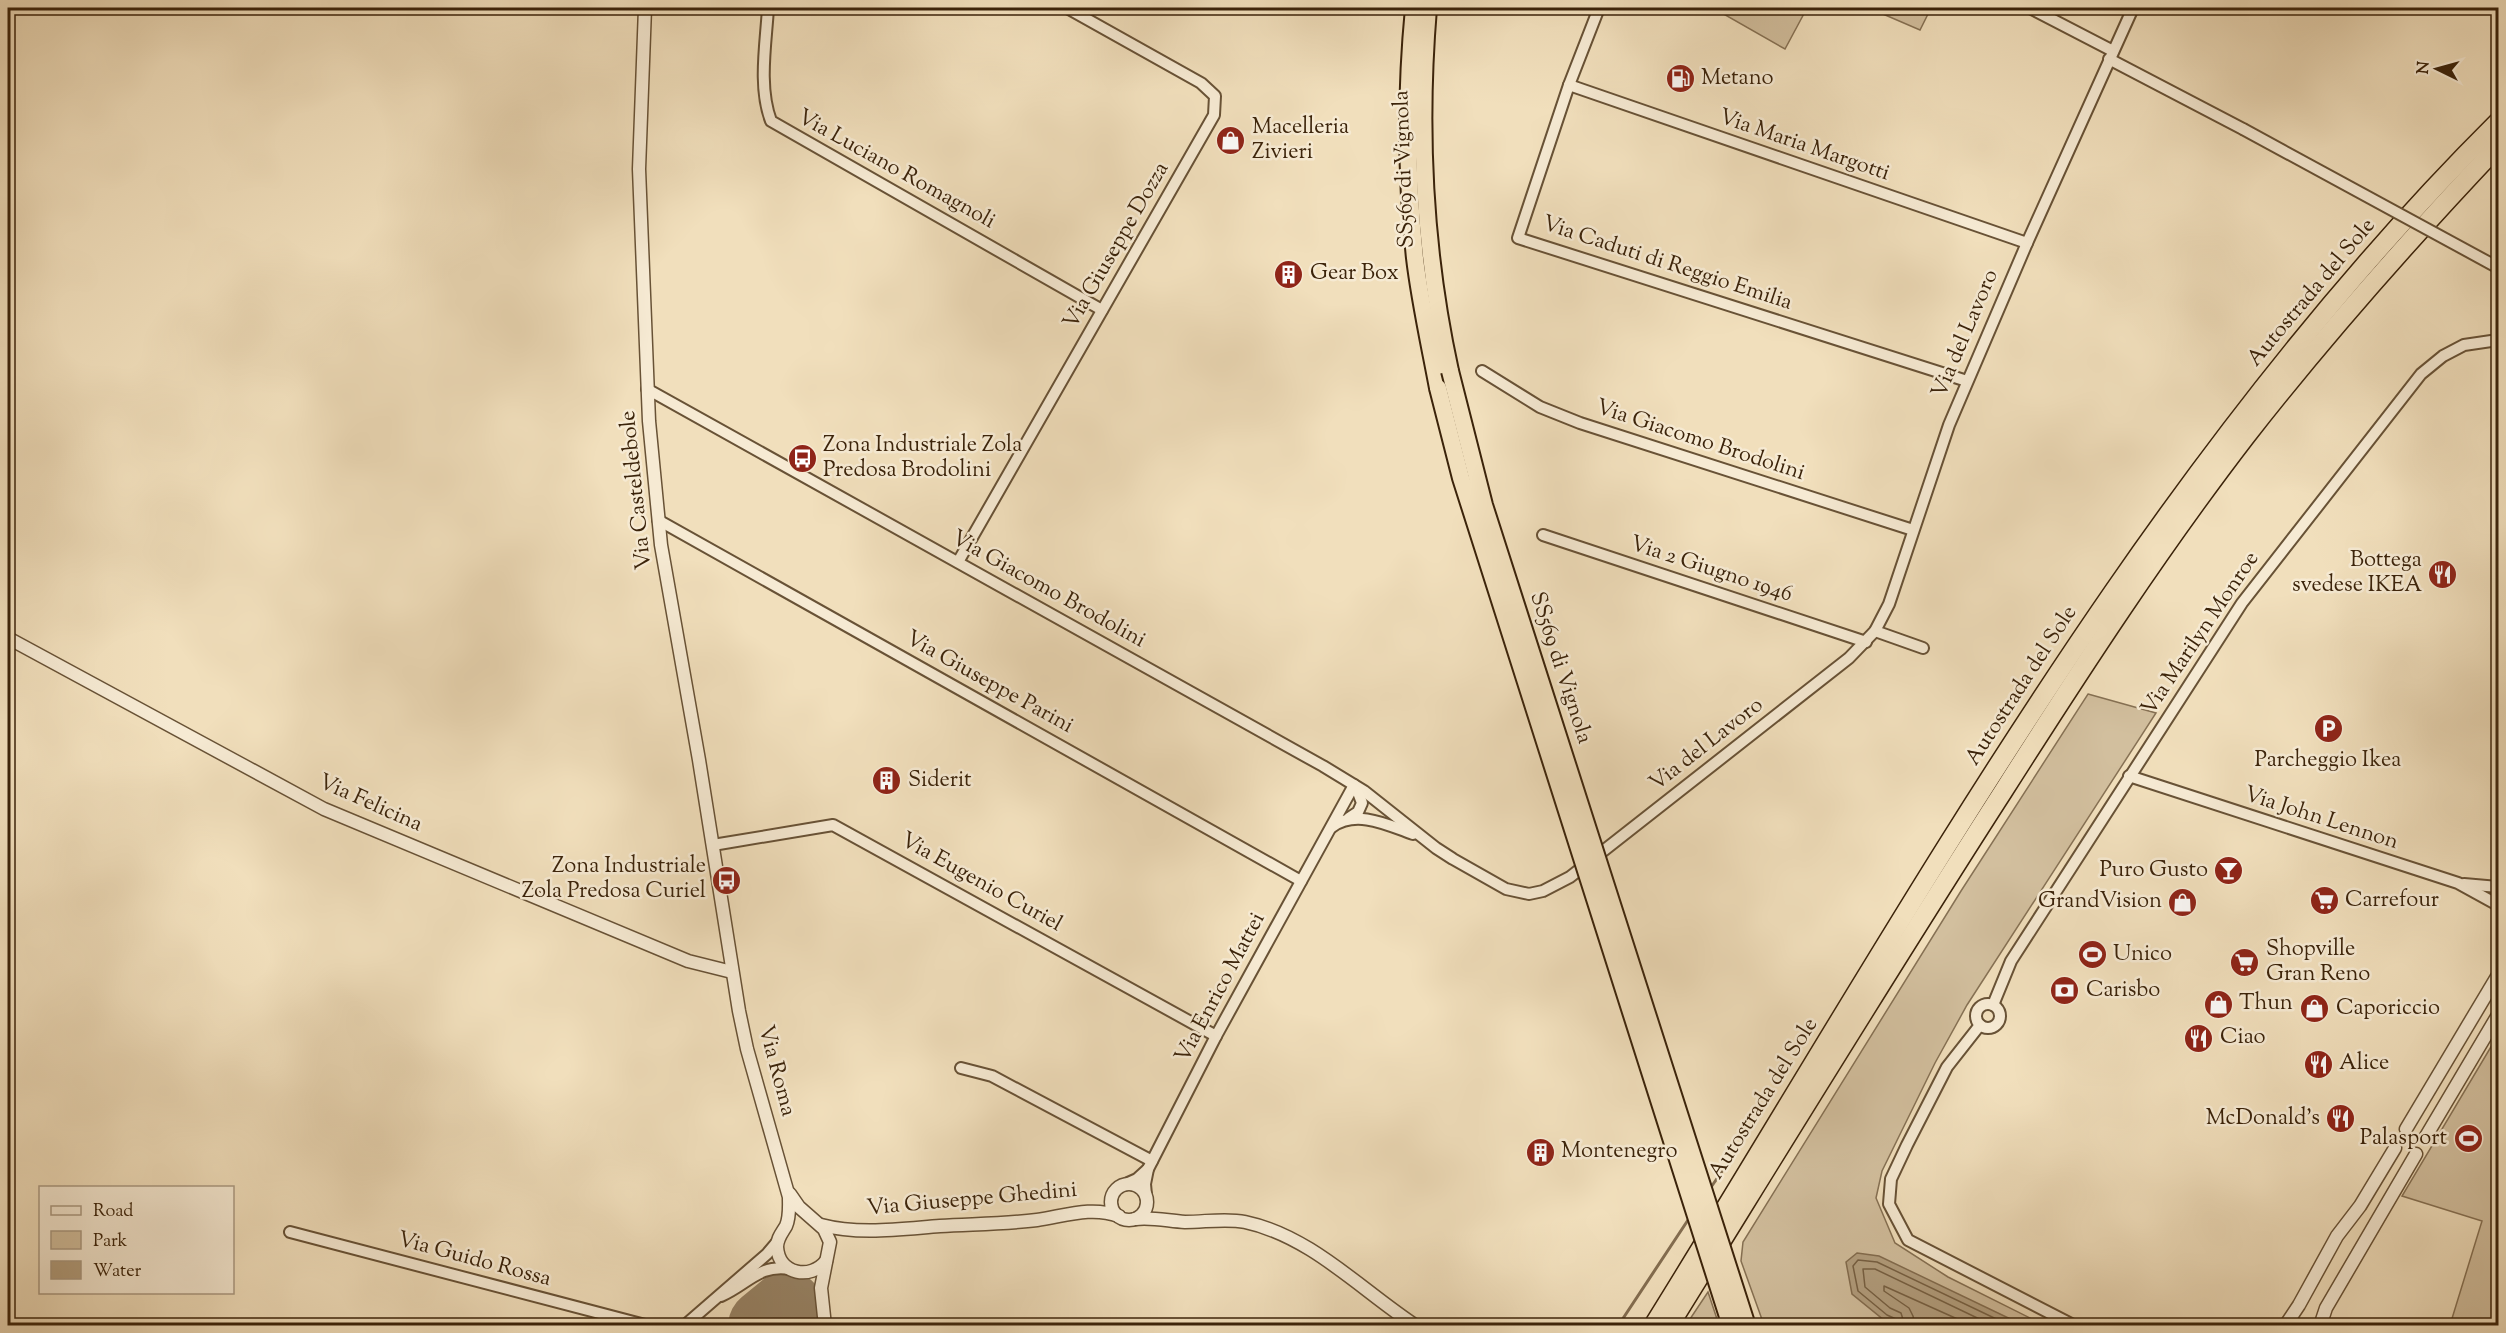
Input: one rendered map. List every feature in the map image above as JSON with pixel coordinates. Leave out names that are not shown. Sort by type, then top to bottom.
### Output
[{"type":"highway","name":"SS569 di Vignola","points":[[1414,8],[1408,107],[1409,168],[1415,259],[1438,388],[1461,478],[1731,1326]]},
{"type":"highway","name":"SS569 di Vignola","points":[[1428,8],[1424,88],[1424,168],[1430,250],[1440,328],[1450,371],[1484,505],[1748,1326]]},
{"type":"highway","name":"Autostrada del Sole","points":[[1653,1326],[1969,812],[2099,611],[2229,429],[2381,248],[2499,122]]},
{"type":"highway","name":"Autostrada del Sole","points":[[1669,1326],[1938,892],[2090,655],[2158,556],[2246,437],[2316,350],[2436,212],[2499,146]]},
{"type":"highway","points":[[1702,1182],[1740,1274],[1757,1326]]},
{"type":"street","name":"Via Casteldebole","points":[[645,8],[639,169],[647,389],[658,520],[713,845],[731,968]]},
{"type":"street","name":"Via Luciano Romagnoli","points":[[768,8],[765,108],[771,121],[1102,310]]},
{"type":"street","name":"Via Giuseppe Dozza","points":[[958,562],[1214,115],[1215,96],[1202,83],[1067,8]]},
{"type":"street","name":"Via Caduti di Reggio Emilia","points":[[1599,8],[1569,85],[1518,238],[1967,381]]},
{"type":"street","points":[[2030,8],[2243,129],[2498,267]]},
{"type":"street","name":"Via del Lavoro","points":[[1422,838],[1453,860],[1506,889],[1529,894],[1557,885],[1616,842],[1849,658],[1866,642],[1875,631],[1889,604],[1949,425],[1967,381],[2133,8]]},
{"type":"street","name":"Via Maria Margotti","points":[[1569,85],[2027,243]]},
{"type":"street","name":"Via Marilyn Monroe","points":[[1993,1005],[2011,961],[2129,776],[2242,603],[2261,578],[2421,374],[2443,356],[2464,345],[2499,340]]},
{"type":"street","name":"Via Giacomo Brodolini","points":[[1482,371],[1540,406],[1580,423],[1914,530]]},
{"type":"street","name":"Via Giacomo Brodolini","points":[[647,389],[1354,785],[1422,838]]},
{"type":"street","name":"Via Giuseppe Parini","points":[[658,520],[1301,881]]},
{"type":"street","name":"Via 2 Giugno 1946","points":[[1543,535],[1866,642]]},
{"type":"street","points":[[1875,631],[1923,648]]},
{"type":"street","name":"Via Felicina","points":[[8,638],[324,808],[688,961],[731,968]]},
{"type":"street","name":"Via John Lennon","points":[[2129,776],[2458,883],[2499,905]]},
{"type":"street","points":[[1330,828],[1354,815],[1361,807],[1361,796],[1354,785]]},
{"type":"street","name":"Via Enrico Mattei","points":[[1146,1196],[1145,1184],[1150,1165],[1216,1036],[1354,785]]},
{"type":"street","points":[[1344,820],[1374,821],[1422,838]]},
{"type":"street","name":"Via Eugenio Curiel","points":[[713,845],[833,825],[1216,1036]]},
{"type":"street","points":[[2458,883],[2499,887]]},
{"type":"street","name":"Via Roma","points":[[731,968],[747,1049],[788,1189],[789,1207],[785,1227],[778,1240]]},
{"type":"street","points":[[2406,1129],[2499,975]]},
{"type":"street","points":[[1983,1005],[1993,1005],[1999,1013],[1997,1023],[1987,1028],[1980,1025],[1976,1018],[1977,1010],[1983,1005]]},
{"type":"street","points":[[2425,1138],[2499,1015]]},
{"type":"street","points":[[1980,1025],[1965,1041],[1947,1067],[1907,1145],[1891,1179],[1889,1204],[1908,1240],[2075,1326]]},
{"type":"street","points":[[961,1068],[992,1076],[1150,1165]]},
{"type":"street","points":[[2285,1326],[2337,1236],[2360,1206],[2395,1148]]},
{"type":"street","points":[[2320,1326],[2326,1308],[2416,1154]]},
{"type":"street","name":"Via Enrico Mattei","points":[[1128,1184],[1137,1179],[1150,1165]]},
{"type":"street","points":[[1183,1222],[1161,1212],[1137,1185],[1120,1186],[1113,1194],[1112,1209],[1127,1220],[1156,1218],[1183,1222],[1244,1222],[1281,1235],[1321,1256],[1416,1326]]},
{"type":"street","name":"Via Roma","points":[[788,1189],[799,1208],[818,1224],[831,1242],[821,1288],[825,1326]]},
{"type":"street","name":"Via Giuseppe Ghedini","points":[[1091,1210],[1104,1203],[1113,1194]]},
{"type":"street","points":[[1136,1219],[1144,1212],[1146,1196]]},
{"type":"street","name":"Via Giuseppe Ghedini","points":[[818,1224],[856,1231],[1034,1220],[1091,1210],[1119,1216]]},
{"type":"street","points":[[785,1227],[798,1220],[818,1224]]},
{"type":"street","name":"Via Giuseppe Ghedini","points":[[827,1259],[845,1236],[856,1231]]},
{"type":"street","name":"Via Guido Rossa","points":[[290,1232],[648,1326]]},
{"type":"street","points":[[778,1240],[778,1256],[789,1269]]},
{"type":"street","points":[[684,1326],[716,1299],[733,1280],[767,1254],[778,1240]]},
{"type":"street","points":[[716,1299],[738,1288],[767,1268],[789,1269],[805,1273],[819,1268],[827,1259]]},
{"type":"street","name":"Via Roma","points":[[805,1273],[815,1284],[822,1304]]},
{"type":"green space","points":[[1713,8],[1807,8],[1785,49]]},
{"type":"green space","points":[[1869,8],[1931,8],[1920,30]]},
{"type":"green space","points":[[2088,694],[2156,713],[1967,1005],[1935,1063],[1882,1171],[1876,1198],[1895,1243],[1948,1277],[2044,1325],[1764,1325],[1741,1261],[1743,1242],[1961,891]]},
{"type":"green space","name":"Palasport","points":[[2498,1035],[2498,1325],[2450,1325],[2482,1221],[2402,1196]]},
{"type":"green space","points":[[1708,1292],[1719,1325],[1686,1325]]},
{"type":"water","points":[[1857,1253],[1879,1256],[2023,1325],[1900,1326],[1884,1320],[1852,1294],[1846,1262]]},
{"type":"waterway","points":[[1709,1190],[1730,1160]]},
{"type":"waterway","points":[[1618,1326],[1690,1217]]},
{"type":"runway","points":[[765,1326],[787,1308]]},
{"type":"tunnel","points":[[2395,1148],[2406,1129]]},
{"type":"place","name":"Metano","points":[[1680,79]]},
{"type":"place","name":"Macelleria Zivieri","points":[[1231,141]]},
{"type":"place","name":"Gear Box","points":[[1289,274]]},
{"type":"place","name":"Zona Industriale Zola Predosa Brodolini","points":[[802,459]]},
{"type":"place","name":"Bottega svedese IKEA","points":[[2443,574]]},
{"type":"place","name":"Parcheggio Ikea","points":[[2328,729]]},
{"type":"place","name":"Siderit","points":[[887,781]]},
{"type":"place","name":"Puro Gusto","points":[[2229,871]]},
{"type":"place","name":"Zona Industriale Zola Predosa Curiel","points":[[727,880]]},
{"type":"place","name":"Carrefour","points":[[2324,901]]},
{"type":"place","name":"GrandVision","points":[[2183,902]]},
{"type":"place","name":"Unico","points":[[2092,955]]},
{"type":"place","name":"Shopville Gran Reno","points":[[2245,963]]},
{"type":"place","name":"Carisbo","points":[[2065,991]]},
{"type":"place","name":"Thun","points":[[2218,1004]]},
{"type":"place","name":"Caporiccio","points":[[2315,1009]]},
{"type":"place","name":"Ciao","points":[[2199,1038]]},
{"type":"place","name":"Alice","points":[[2318,1064]]},
{"type":"place","name":"McDonald's","points":[[2341,1119]]},
{"type":"place","name":"Palasport","points":[[2468,1139]]},
{"type":"place","name":"Montenegro","points":[[1540,1152]]}]
